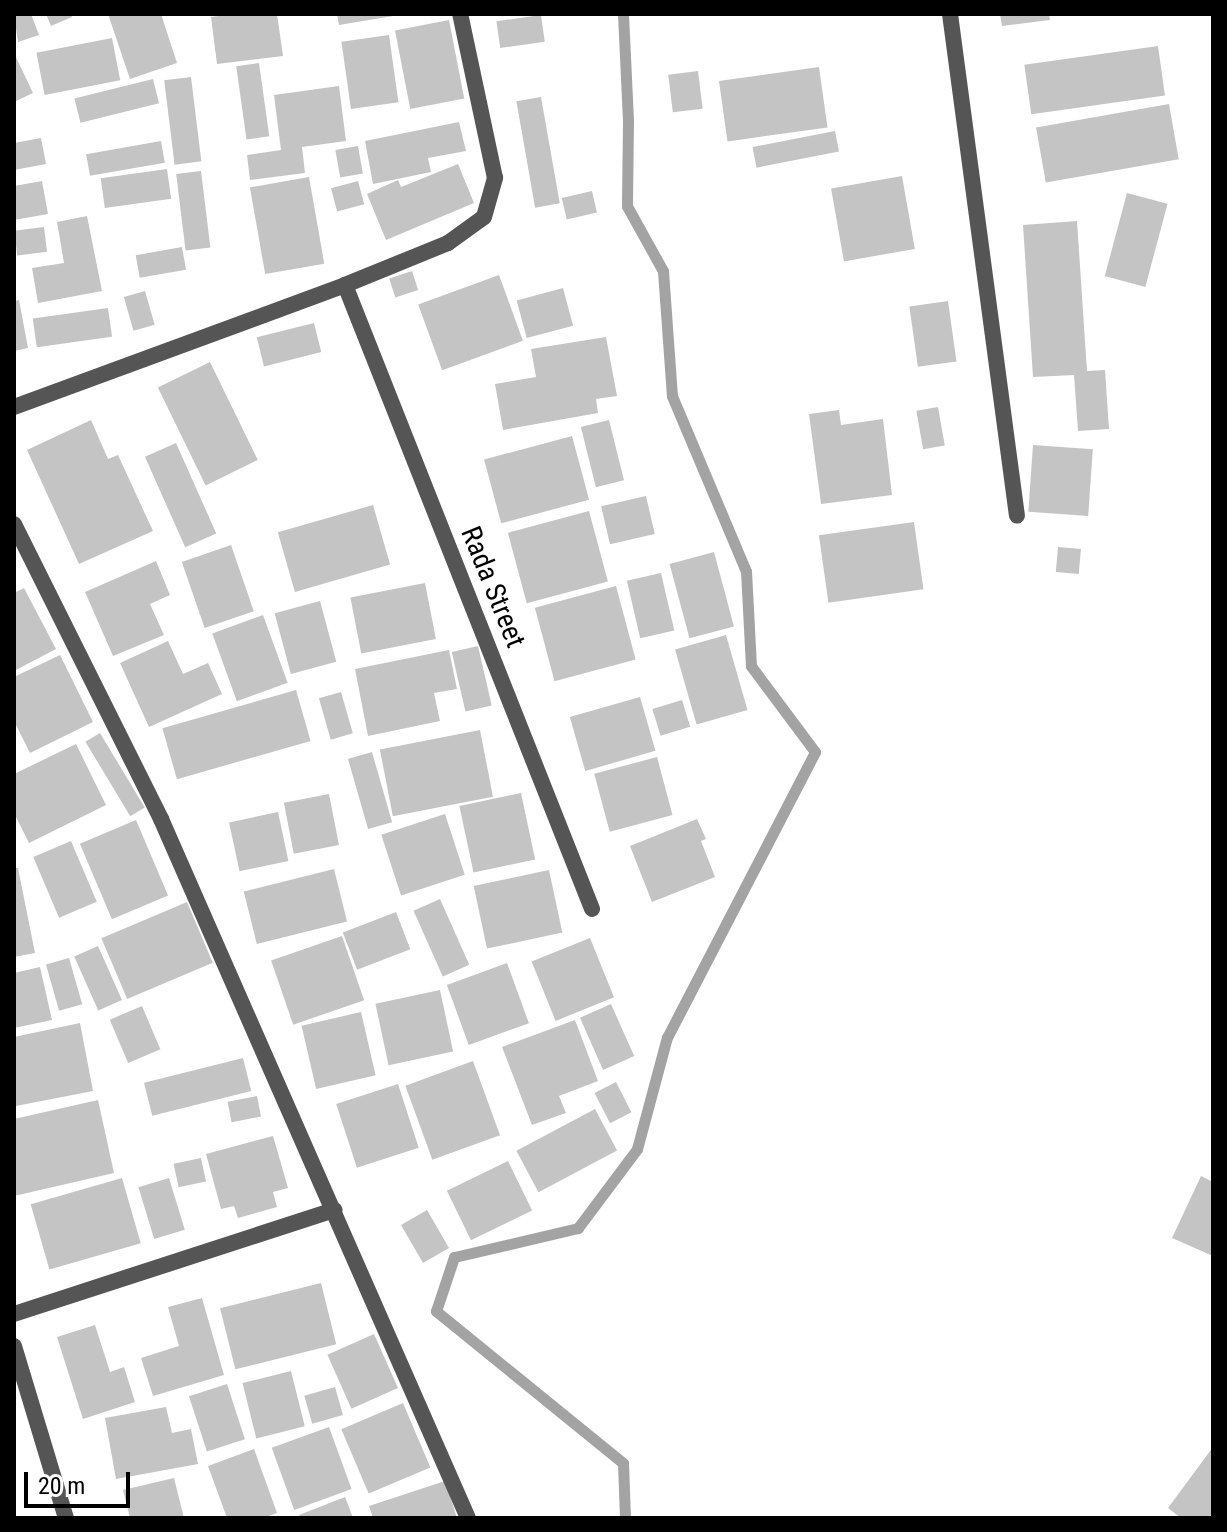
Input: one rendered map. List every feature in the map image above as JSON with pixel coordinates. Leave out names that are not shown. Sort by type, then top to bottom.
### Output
[{"type":"street","points":[[14,407],[345,285],[448,243],[484,217],[495,178],[460,14]]},
{"type":"street","points":[[950,14],[1017,516]]},
{"type":"street","name":"Rada Street","points":[[345,285],[592,909]]},
{"type":"street","points":[[14,524],[161,819],[468,1518]]},
{"type":"street","points":[[14,1314],[335,1210]]},
{"type":"street","points":[[14,1346],[66,1518]]},
{"type":"building","points":[[14,14],[31,14],[39,35],[18,42]]},
{"type":"building","points":[[46,14],[71,14],[72,17],[51,26]]},
{"type":"building","points":[[108,14],[161,14],[177,63],[130,79]]},
{"type":"building","points":[[277,14],[283,56],[217,64],[211,17]]},
{"type":"building","points":[[337,14],[392,14],[393,16],[339,25]]},
{"type":"building","points":[[1000,14],[1049,14],[1050,20],[1002,26]]},
{"type":"building","points":[[541,15],[545,42],[500,48],[496,21]]},
{"type":"building","points":[[449,20],[464,99],[410,109],[395,30]]},
{"type":"building","points":[[389,35],[398,102],[351,109],[341,42]]},
{"type":"building","points":[[112,38],[120,80],[45,95],[36,53]]},
{"type":"building","points":[[1158,46],[1165,96],[1031,114],[1024,65]]},
{"type":"building","points":[[14,53],[33,93],[14,102]]},
{"type":"building","points":[[259,63],[269,136],[247,139],[236,66]]},
{"type":"building","points":[[819,67],[827,127],[727,141],[719,81]]},
{"type":"building","points":[[698,71],[703,109],[673,112],[668,75]]},
{"type":"building","points":[[191,77],[201,161],[175,165],[164,80]]},
{"type":"building","points":[[153,79],[159,103],[80,123],[74,99]]},
{"type":"building","points":[[339,86],[346,141],[302,147],[305,173],[250,180],[247,155],[281,150],[274,95]]},
{"type":"building","points":[[541,97],[560,203],[535,208],[516,101]]},
{"type":"building","points":[[1169,104],[1179,159],[1046,183],[1036,127]]},
{"type":"building","points":[[459,122],[466,151],[428,158],[431,172],[373,184],[365,141]]},
{"type":"building","points":[[835,131],[839,152],[757,168],[753,147]]},
{"type":"building","points":[[41,138],[46,164],[14,170],[14,143]]},
{"type":"building","points":[[161,141],[165,163],[90,176],[86,154]]},
{"type":"building","points":[[358,146],[363,174],[340,178],[335,150]]},
{"type":"building","points":[[458,164],[474,203],[386,240],[367,194],[398,180],[401,187]]},
{"type":"building","points":[[167,169],[171,199],[105,208],[101,178]]},
{"type":"building","points":[[201,171],[210,247],[186,250],[176,174]]},
{"type":"building","points":[[902,176],[915,249],[844,261],[831,189]]},
{"type":"building","points":[[309,177],[324,264],[265,274],[250,187]]},
{"type":"building","points":[[42,181],[48,214],[14,220],[14,186]]},
{"type":"building","points":[[358,181],[364,204],[337,211],[331,188]]},
{"type":"building","points":[[592,191],[597,212],[567,219],[562,198]]},
{"type":"building","points":[[1127,193],[1168,204],[1145,287],[1105,276]]},
{"type":"building","points":[[87,216],[102,291],[38,303],[32,268],[64,263],[57,222]]},
{"type":"building","points":[[1077,221],[1087,371],[1105,370],[1109,429],[1078,431],[1074,375],[1033,377],[1023,225]]},
{"type":"building","points":[[44,227],[47,252],[17,255],[14,231]]},
{"type":"building","points":[[182,247],[186,270],[140,278],[136,255]]},
{"type":"building","points":[[412,271],[418,290],[395,297],[389,278]]},
{"type":"building","points":[[499,275],[523,341],[442,370],[418,304]]},
{"type":"building","points":[[563,288],[573,326],[527,338],[517,300]]},
{"type":"building","points":[[145,291],[155,325],[133,331],[124,297]]},
{"type":"building","points":[[19,300],[28,348],[14,351],[14,301]]},
{"type":"building","points":[[948,301],[956,361],[918,367],[909,306]]},
{"type":"building","points":[[108,308],[112,337],[37,347],[33,319]]},
{"type":"building","points":[[314,323],[321,352],[264,366],[257,337]]},
{"type":"building","points":[[606,337],[617,396],[596,399],[598,413],[503,430],[495,384],[536,377],[531,349]]},
{"type":"building","points":[[210,362],[258,460],[206,485],[158,387]]},
{"type":"building","points":[[938,407],[945,445],[923,449],[916,411]]},
{"type":"building","points":[[839,410],[841,425],[883,419],[892,495],[821,504],[809,414]]},
{"type":"building","points":[[91,420],[108,459],[118,455],[153,531],[79,564],[27,450]]},
{"type":"building","points":[[609,420],[624,480],[596,487],[581,427]]},
{"type":"building","points":[[572,436],[589,500],[501,523],[484,460]]},
{"type":"building","points":[[176,443],[216,533],[185,547],[145,457]]},
{"type":"building","points":[[1033,445],[1093,449],[1088,516],[1028,512]]},
{"type":"building","points":[[646,496],[655,534],[610,544],[601,506]]},
{"type":"building","points":[[373,505],[390,565],[295,592],[278,532]]},
{"type":"building","points":[[589,511],[608,582],[527,603],[508,533]]},
{"type":"building","points":[[914,522],[923,589],[828,603],[819,535]]},
{"type":"building","points":[[231,545],[254,611],[205,628],[182,562]]},
{"type":"building","points":[[1058,547],[1081,549],[1079,574],[1056,572]]},
{"type":"building","points":[[714,552],[734,626],[689,638],[670,564]]},
{"type":"building","points":[[156,561],[170,595],[150,604],[164,635],[113,656],[85,592]]},
{"type":"building","points":[[661,573],[674,630],[640,638],[627,581]]},
{"type":"building","points":[[425,583],[436,639],[361,653],[350,598]]},
{"type":"building","points":[[616,586],[636,659],[555,681],[535,608]]},
{"type":"building","points":[[24,588],[56,649],[14,671],[14,593]]},
{"type":"building","points":[[320,601],[336,662],[291,674],[275,613]]},
{"type":"building","points":[[263,615],[288,683],[237,701],[212,633]]},
{"type":"building","points":[[726,635],[747,710],[697,725],[675,650]]},
{"type":"building","points":[[168,641],[183,674],[208,663],[222,694],[149,727],[120,663]]},
{"type":"building","points":[[478,646],[492,705],[465,712],[452,652]]},
{"type":"building","points":[[449,650],[457,689],[434,693],[440,721],[368,736],[355,669]]},
{"type":"building","points":[[60,655],[93,722],[30,753],[14,721],[14,677]]},
{"type":"building","points":[[296,690],[311,741],[177,779],[162,728]]},
{"type":"building","points":[[341,692],[353,733],[331,740],[319,698]]},
{"type":"building","points":[[640,697],[655,751],[585,771],[570,717]]},
{"type":"building","points":[[682,700],[690,727],[661,736],[652,709]]},
{"type":"building","points":[[480,730],[493,797],[393,816],[380,749]]},
{"type":"building","points":[[100,733],[145,808],[130,816],[85,742]]},
{"type":"building","points":[[76,744],[106,805],[29,843],[14,813],[14,774]]},
{"type":"building","points":[[372,752],[392,822],[368,829],[348,759]]},
{"type":"building","points":[[657,757],[673,815],[610,832],[594,774]]},
{"type":"building","points":[[521,793],[535,860],[474,873],[459,806]]},
{"type":"building","points":[[329,794],[339,845],[294,854],[284,803]]},
{"type":"building","points":[[278,812],[288,861],[239,871],[229,822]]},
{"type":"building","points":[[445,814],[465,875],[401,896],[381,835]]},
{"type":"building","points":[[697,819],[706,839],[701,841],[715,877],[652,902],[630,846]]},
{"type":"building","points":[[136,820],[168,895],[112,919],[80,844]]},
{"type":"building","points":[[71,841],[97,902],[59,918],[33,857]]},
{"type":"building","points":[[14,868],[18,868],[35,953],[14,957]]},
{"type":"building","points":[[334,869],[347,921],[257,944],[244,891]]},
{"type":"building","points":[[549,870],[562,933],[487,949],[474,886]]},
{"type":"building","points":[[440,899],[469,965],[443,977],[414,911]]},
{"type":"building","points":[[187,902],[213,963],[127,999],[101,938]]},
{"type":"building","points":[[396,912],[410,949],[357,970],[343,932]]},
{"type":"building","points":[[342,936],[364,1000],[293,1025],[271,960]]},
{"type":"building","points":[[590,938],[614,997],[556,1021],[532,962]]},
{"type":"building","points":[[98,946],[122,1000],[98,1010],[74,957]]},
{"type":"building","points":[[69,958],[82,1004],[59,1011],[46,965]]},
{"type":"building","points":[[507,963],[529,1023],[469,1045],[447,985]]},
{"type":"building","points":[[40,967],[52,1020],[14,1028],[14,973]]},
{"type":"building","points":[[440,990],[453,1052],[389,1065],[375,1004]]},
{"type":"building","points":[[611,1004],[634,1056],[603,1070],[580,1018]]},
{"type":"building","points":[[142,1006],[160,1049],[128,1063],[110,1020]]},
{"type":"building","points":[[361,1012],[376,1075],[316,1089],[302,1026]]},
{"type":"building","points":[[575,1020],[598,1081],[559,1096],[566,1113],[532,1125],[502,1047]]},
{"type":"building","points":[[80,1023],[93,1091],[16,1106],[14,1037]]},
{"type":"building","points":[[243,1058],[251,1091],[152,1116],[144,1083]]},
{"type":"building","points":[[473,1061],[500,1135],[432,1160],[405,1086]]},
{"type":"building","points":[[616,1082],[631,1112],[610,1123],[595,1093]]},
{"type":"building","points":[[398,1084],[419,1148],[357,1168],[336,1104]]},
{"type":"building","points":[[257,1096],[261,1117],[232,1122],[228,1102]]},
{"type":"building","points":[[98,1100],[114,1173],[14,1196],[14,1119]]},
{"type":"building","points":[[595,1109],[617,1150],[538,1192],[516,1151]]},
{"type":"building","points":[[273,1136],[288,1188],[273,1192],[277,1207],[238,1218],[234,1206],[221,1209],[206,1154]]},
{"type":"building","points":[[201,1158],[206,1181],[179,1187],[174,1164]]},
{"type":"building","points":[[508,1161],[532,1210],[471,1240],[447,1191]]},
{"type":"building","points":[[1201,1176],[1213,1182],[1213,1256],[1172,1238]]},
{"type":"building","points":[[122,1178],[141,1243],[49,1270],[31,1204]]},
{"type":"building","points":[[169,1178],[185,1230],[154,1239],[138,1187]]},
{"type":"building","points":[[427,1210],[449,1248],[423,1263],[401,1225]]},
{"type":"building","points":[[321,1283],[336,1344],[235,1369],[220,1308]]},
{"type":"building","points":[[202,1298],[224,1375],[153,1396],[141,1358],[179,1346],[168,1307]]},
{"type":"building","points":[[95,1325],[110,1372],[124,1367],[135,1402],[83,1419],[57,1337]]},
{"type":"building","points":[[374,1334],[398,1388],[351,1409],[327,1355]]},
{"type":"building","points":[[291,1371],[305,1426],[256,1438],[242,1383]]},
{"type":"building","points":[[227,1384],[245,1439],[207,1452],[189,1396]]},
{"type":"building","points":[[335,1387],[343,1415],[312,1424],[304,1396]]},
{"type":"building","points":[[403,1403],[430,1467],[369,1494],[341,1429]]},
{"type":"building","points":[[166,1407],[172,1433],[191,1429],[198,1464],[116,1479],[105,1418]]},
{"type":"building","points":[[329,1427],[352,1489],[294,1510],[272,1448]]},
{"type":"building","points":[[1213,1447],[1213,1512],[1209,1518],[1181,1518],[1168,1508]]},
{"type":"building","points":[[254,1449],[277,1513],[263,1518],[227,1518],[208,1466]]},
{"type":"building","points":[[174,1478],[184,1518],[130,1518],[123,1490]]},
{"type":"building","points":[[445,1481],[457,1518],[373,1518],[369,1506]]},
{"type":"building","points":[[345,1497],[353,1518],[300,1518],[299,1515]]},
{"type":"waterway","points":[[623,14],[628,121],[627,206],[663,271],[672,396],[746,571],[751,666],[815,752],[667,1037],[637,1149],[578,1228],[454,1257],[436,1311],[623,1463],[625,1518]]}]
